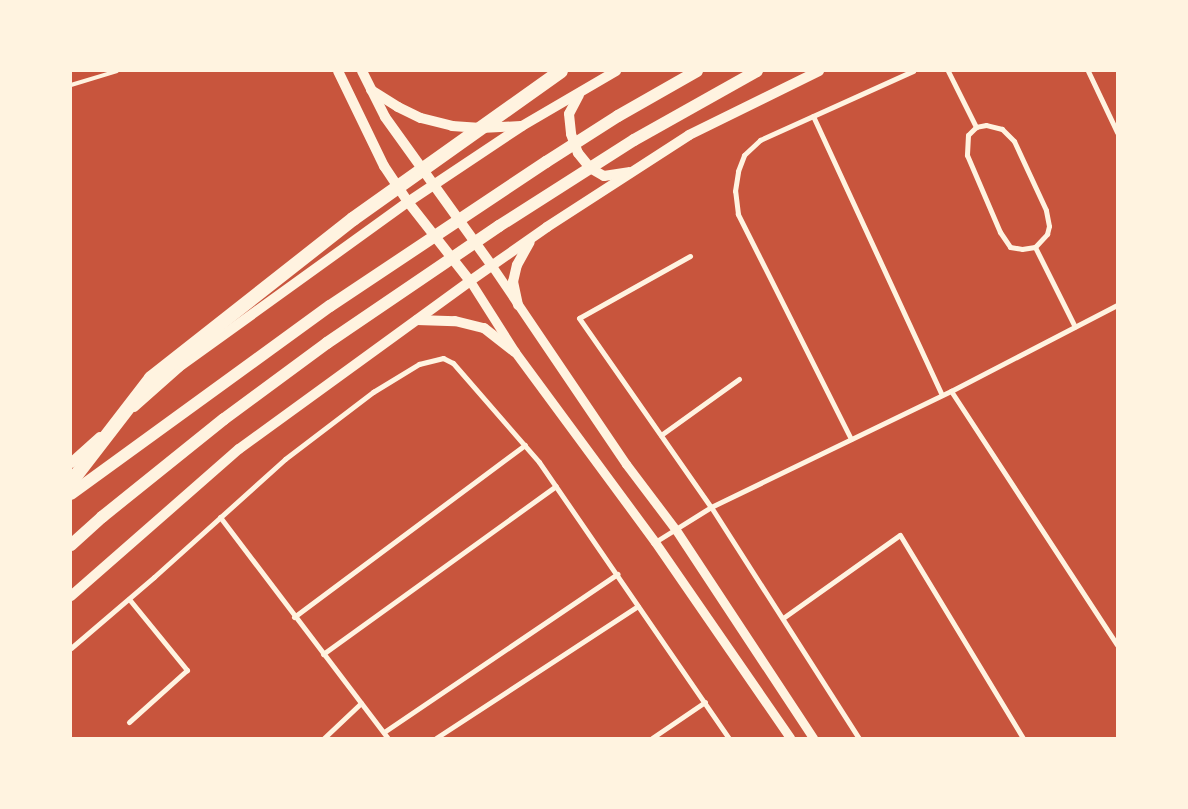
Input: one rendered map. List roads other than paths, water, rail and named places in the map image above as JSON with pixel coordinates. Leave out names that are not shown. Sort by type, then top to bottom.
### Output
[{"type":"highway","points":[[71,482],[151,378],[354,219],[561,71]]},
{"type":"main road","points":[[338,71],[384,166],[408,202],[470,281]]},
{"type":"main road","points":[[362,71],[385,117],[492,266]]},
{"type":"main road","points":[[71,462],[180,367],[408,202],[522,126],[616,71]]},
{"type":"main road","points":[[71,494],[330,306],[546,162],[618,116],[697,71]]},
{"type":"main road","points":[[71,546],[102,517],[224,419],[344,332],[499,226],[634,140],[757,71]]},
{"type":"main road","points":[[71,596],[239,449],[470,281],[533,237],[688,135],[819,71]]},
{"type":"main road","points":[[371,90],[398,107],[421,118],[452,126],[481,128],[522,126]]},
{"type":"main road","points":[[583,90],[575,100],[569,114],[571,134],[578,154],[590,168],[604,176],[632,172]]},
{"type":"main road","points":[[518,305],[513,282],[517,265],[533,237]]},
{"type":"main road","points":[[416,320],[455,321],[484,328],[515,352]]},
{"type":"street","points":[[851,439],[738,214],[735,191],[738,171],[744,155],[757,142],[912,71]]},
{"type":"street","points":[[948,71],[976,127]]},
{"type":"street","points":[[1088,71],[1117,132]]},
{"type":"street","points":[[813,116],[942,395]]},
{"type":"street","points":[[986,125],[1002,129],[1014,141],[1046,210],[1049,226],[1047,234],[1035,247],[1022,249],[1010,246],[1000,232],[967,155],[968,135],[976,127],[986,125]]},
{"type":"street","points":[[1035,247],[1075,327]]},
{"type":"street","points":[[690,256],[579,318],[711,506],[858,738]]},
{"type":"street","points":[[492,266],[626,464],[676,530],[813,738]]},
{"type":"street","points":[[470,281],[515,352],[655,542],[790,738]]},
{"type":"street","points":[[655,542],[711,506],[951,391],[1117,305]]},
{"type":"street","points":[[71,648],[129,599],[285,459],[373,392],[419,364],[437,358],[450,360],[525,445],[556,486],[729,738]]},
{"type":"street","points":[[661,435],[738,379]]},
{"type":"street","points":[[951,391],[1117,645]]},
{"type":"street","points":[[294,617],[525,445]]},
{"type":"street","points":[[323,654],[556,486]]},
{"type":"street","points":[[220,517],[294,617],[388,738]]},
{"type":"street","points":[[783,618],[900,535],[1023,738]]},
{"type":"street","points":[[384,732],[616,574]]},
{"type":"street","points":[[129,599],[187,670],[129,722]]},
{"type":"street","points":[[436,738],[638,606]]},
{"type":"street","points":[[652,738],[705,702]]},
{"type":"street","points":[[324,738],[361,703]]},
{"type":"lane","points":[[71,85],[117,71]]}]
